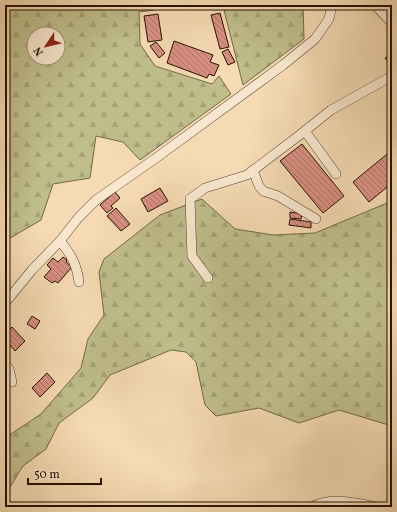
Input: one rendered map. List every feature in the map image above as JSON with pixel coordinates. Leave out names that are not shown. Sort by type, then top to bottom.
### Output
[{"type":"street","points":[[5,303],[32,270],[96,200],[283,65],[315,39],[329,19],[332,5]]},
{"type":"street","points":[[375,5],[392,23]]},
{"type":"street","points":[[208,278],[192,256],[190,199],[205,188],[247,175],[330,110],[392,76]]},
{"type":"street","points":[[305,131],[336,174]]},
{"type":"street","points":[[253,170],[263,192],[278,196],[316,219]]},
{"type":"street","points":[[60,241],[70,252],[77,267],[79,282]]},
{"type":"street","points":[[5,363],[9,369],[12,382]]},
{"type":"street","points":[[312,507],[317,504],[329,502],[353,502],[377,507]]},
{"type":"green space","points":[[5,5],[164,5],[161,9],[139,12],[140,44],[155,66],[212,84],[219,76],[231,94],[140,160],[123,142],[96,136],[90,178],[53,184],[41,220],[5,241]]},
{"type":"green space","points":[[200,5],[303,5],[304,39],[243,85],[223,6],[205,9]]},
{"type":"green space","points":[[202,199],[235,229],[273,235],[315,233],[392,201],[392,426],[339,410],[299,423],[259,408],[216,416],[205,405],[196,362],[186,352],[171,350],[110,375],[93,398],[59,423],[46,449],[23,466],[5,495],[5,448],[11,434],[41,414],[81,368],[88,339],[104,315],[99,272],[104,259],[160,215]]},
{"type":"building","points":[[220,13],[229,47],[220,49],[211,15]]},
{"type":"building","points":[[158,14],[162,40],[148,42],[144,16]]},
{"type":"building","points":[[174,41],[213,55],[210,62],[219,65],[214,76],[209,74],[207,78],[167,63]]},
{"type":"building","points":[[156,42],[165,53],[159,58],[150,46]]},
{"type":"building","points":[[228,49],[235,62],[228,65],[222,52]]},
{"type":"building","points":[[390,55],[392,58],[392,66],[385,58]]},
{"type":"building","points":[[302,144],[344,196],[323,213],[280,161]]},
{"type":"building","points":[[392,150],[392,183],[369,202],[353,182]]},
{"type":"building","points":[[160,188],[168,201],[148,212],[141,199]]},
{"type":"building","points":[[115,192],[120,198],[111,206],[113,208],[107,213],[100,205]]},
{"type":"building","points":[[116,208],[130,224],[121,231],[107,216]]},
{"type":"building","points":[[290,212],[302,214],[301,219],[290,218]]},
{"type":"building","points":[[290,219],[311,222],[311,228],[289,225]]},
{"type":"building","points":[[63,257],[72,267],[58,283],[55,281],[52,283],[44,277],[51,269],[47,265],[53,258],[58,262]]},
{"type":"building","points":[[32,316],[40,321],[35,329],[27,324]]},
{"type":"building","points":[[5,326],[9,330],[12,327],[25,341],[15,351],[8,343],[5,345]]},
{"type":"building","points":[[47,373],[55,382],[40,397],[32,388]]}]
